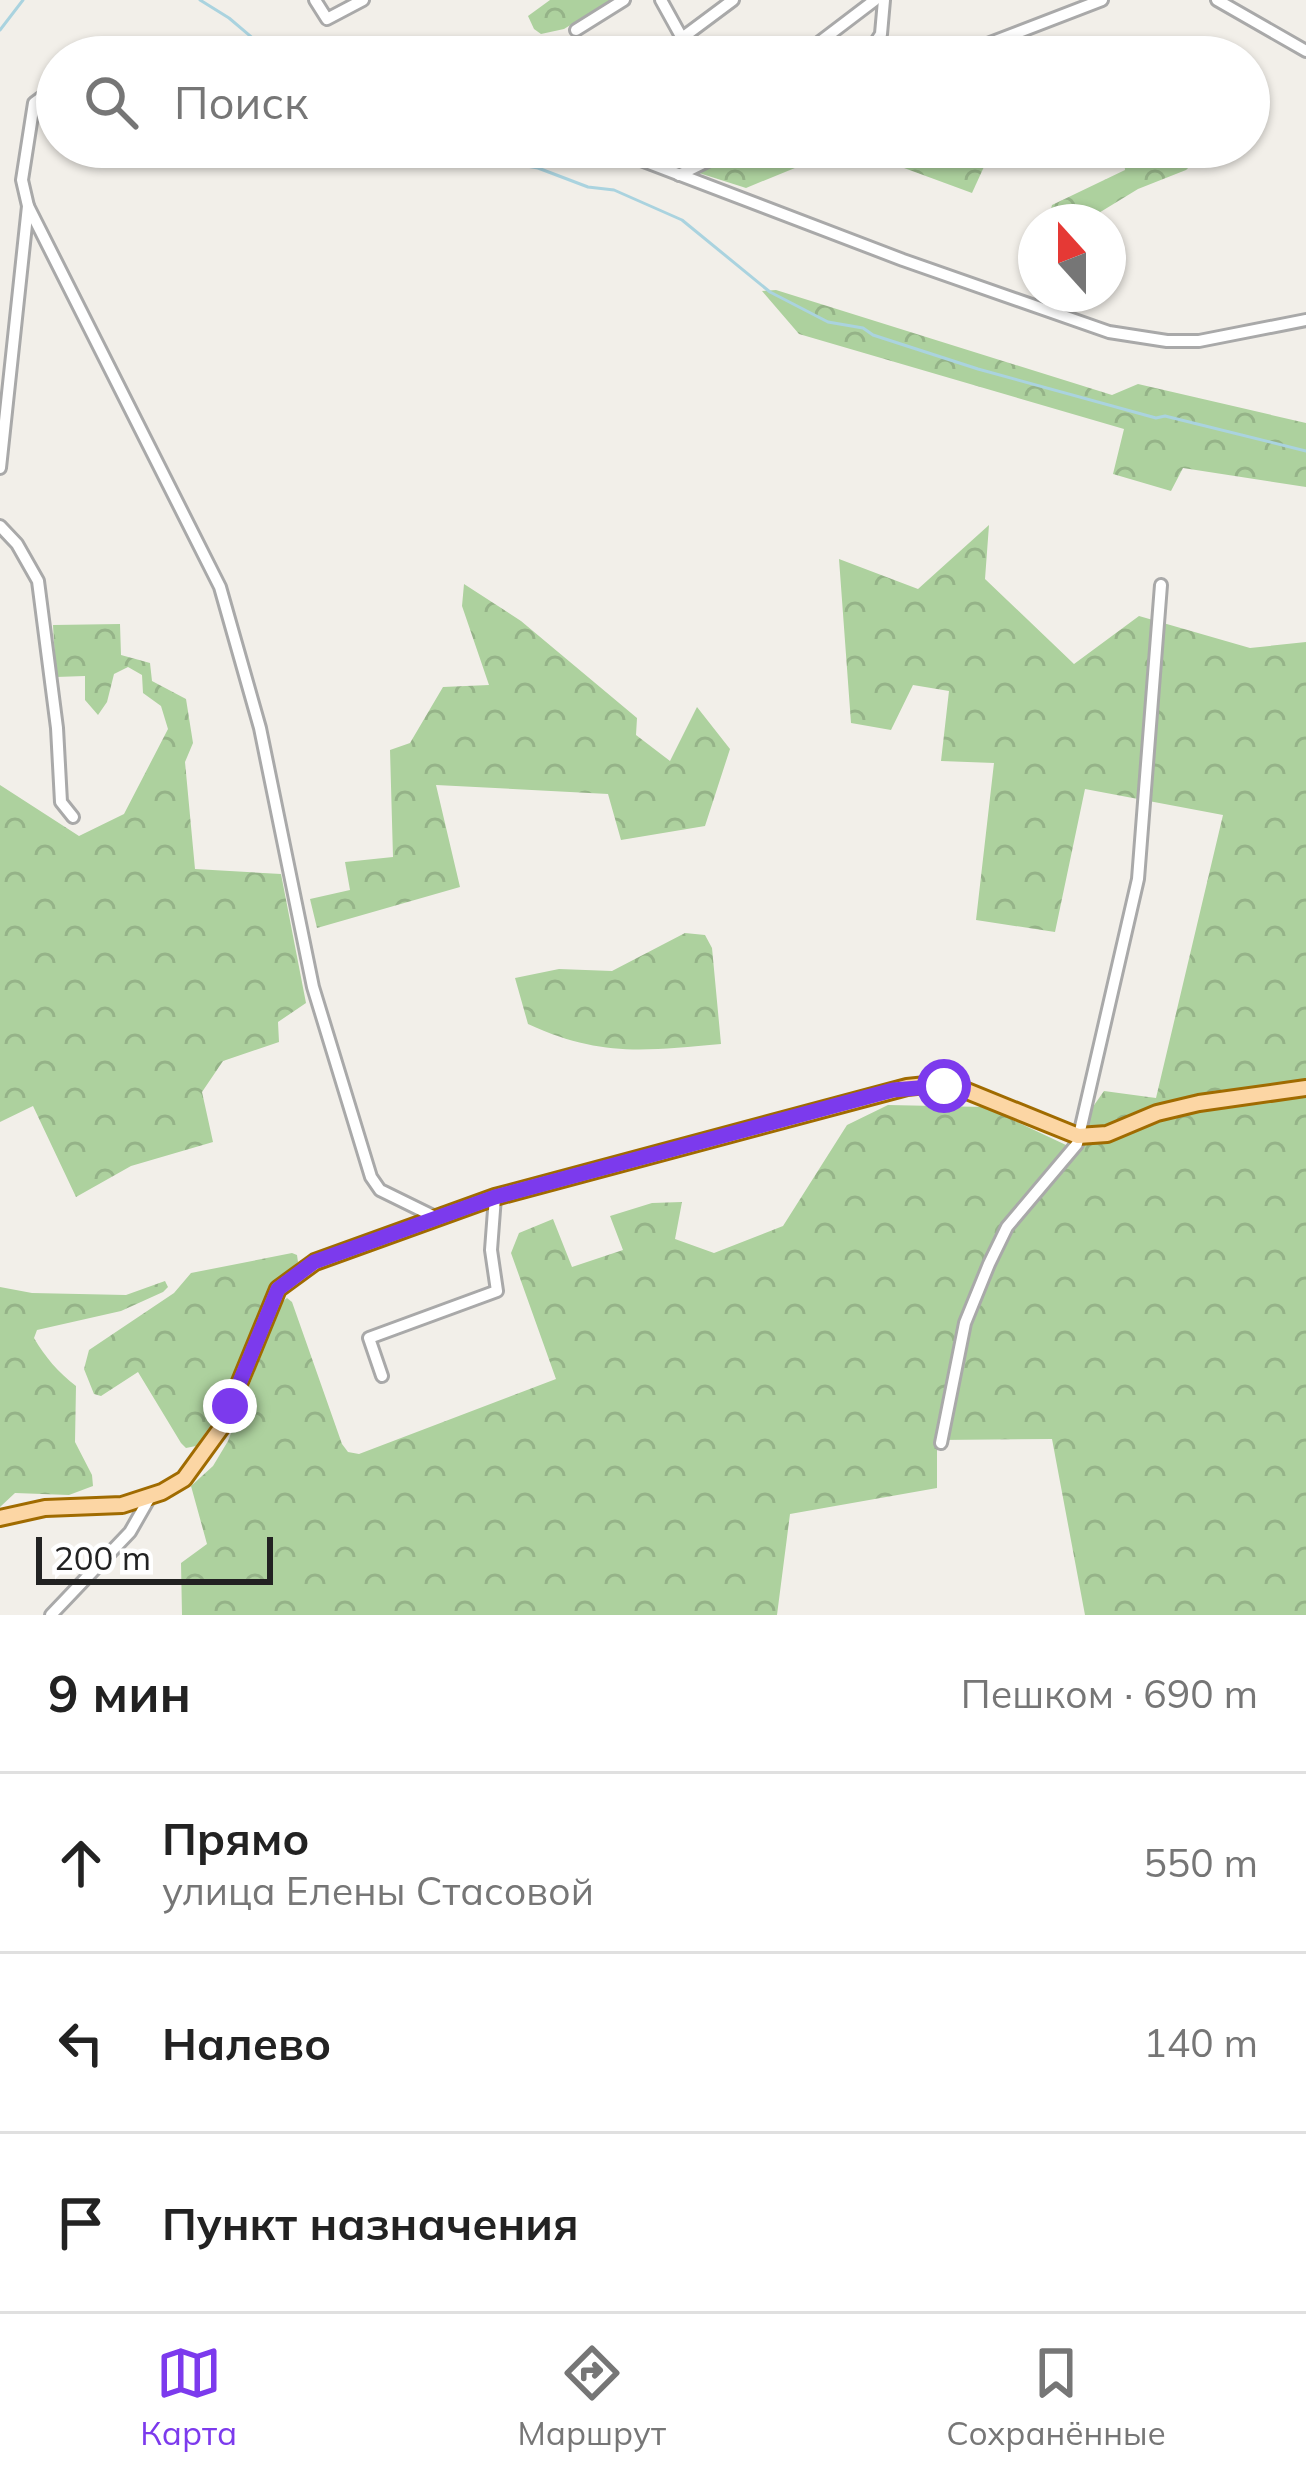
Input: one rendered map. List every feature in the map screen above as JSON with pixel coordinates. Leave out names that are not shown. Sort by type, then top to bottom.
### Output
[{"type":"main road","points":[[0,1518],[45,1508],[122,1505],[184,1479],[210,1448],[278,1289],[314,1262],[495,1197],[926,1085],[987,1097],[1078,1136],[1107,1134],[1157,1113],[1198,1103],[1306,1088]]},
{"type":"street","points":[[315,0],[327,19],[363,0]]},
{"type":"street","points":[[576,30],[624,0]]},
{"type":"street","points":[[662,0],[681,36]]},
{"type":"street","points":[[685,36],[733,0]]},
{"type":"street","points":[[829,36],[879,0]]},
{"type":"street","points":[[879,0],[879,36]]},
{"type":"street","points":[[1005,36],[1102,0]]},
{"type":"street","points":[[1217,0],[1306,52]]},
{"type":"street","points":[[36,102],[22,180],[28,206],[220,587],[260,728],[313,987],[370,1177],[380,1190],[436,1217]]},
{"type":"street","points":[[661,168],[1109,332],[1167,341],[1199,340],[1306,320]]},
{"type":"street","points":[[679,175],[693,168]]},
{"type":"street","points":[[0,468],[28,206]]},
{"type":"street","points":[[0,526],[17,544],[38,581],[57,728],[61,802],[73,817]]},
{"type":"street","points":[[941,1443],[965,1323],[989,1264],[1006,1227],[1077,1144],[1138,879],[1161,585]]},
{"type":"street","points":[[382,1376],[369,1337],[497,1291],[490,1250],[495,1197]]},
{"type":"street","points":[[51,1615],[130,1532],[150,1496]]},
{"type":"green space","points":[[550,0],[611,0],[564,29],[541,34],[528,16]]},
{"type":"green space","points":[[709,168],[795,168],[746,188],[699,173]]},
{"type":"green space","points":[[904,168],[983,168],[972,193]]},
{"type":"green space","points":[[1125,168],[1188,168],[1113,204],[1054,204]]},
{"type":"green space","points":[[776,290],[1112,395],[1138,384],[1306,423],[1306,487],[1183,468],[1171,491],[1113,474],[1124,429],[799,334],[762,291]]},
{"type":"green space","points":[[989,525],[985,579],[1074,664],[1139,616],[1250,648],[1306,642],[1306,1615],[1085,1615],[1052,1439],[937,1440],[937,1488],[790,1514],[777,1615],[182,1615],[181,1563],[207,1544],[191,1486],[213,1466],[228,1441],[281,1303],[287,1298],[342,1444],[348,1452],[359,1454],[556,1379],[511,1253],[519,1233],[553,1219],[572,1267],[623,1250],[610,1216],[652,1203],[682,1202],[675,1239],[714,1253],[783,1226],[847,1125],[888,1105],[985,1107],[1066,1145],[1104,1091],[1156,1098],[1223,815],[1085,789],[1055,932],[976,920],[994,763],[941,761],[949,691],[913,685],[891,730],[851,723],[839,559],[918,589]]},
{"type":"green space","points":[[464,584],[521,621],[637,718],[636,735],[670,761],[697,707],[730,749],[705,826],[621,840],[608,794],[436,785],[460,887],[317,928],[310,899],[350,890],[345,862],[393,857],[390,750],[410,743],[443,687],[489,685],[462,606]]},
{"type":"green space","points":[[120,624],[121,655],[150,663],[152,681],[186,699],[193,743],[185,762],[195,869],[281,874],[306,1003],[278,1022],[279,1042],[223,1061],[202,1092],[213,1142],[131,1166],[76,1197],[33,1106],[0,1122],[0,785],[79,836],[124,814],[168,729],[161,706],[143,693],[142,675],[128,667],[114,674],[107,702],[98,715],[85,700],[85,676],[56,677],[53,625]]},
{"type":"green space","points":[[685,933],[705,935],[712,948],[721,1044],[600,1047],[528,1024],[515,978],[559,969],[612,971]]},
{"type":"green space","points":[[292,1253],[298,1262],[270,1286],[217,1416],[196,1446],[186,1448],[181,1443],[138,1372],[101,1396],[94,1394],[84,1369],[89,1350],[174,1293],[191,1273]]},
{"type":"green space","points":[[165,1281],[168,1287],[163,1292],[121,1311],[37,1330],[34,1338],[43,1352],[76,1386],[75,1442],[93,1486],[69,1495],[15,1493],[0,1507],[0,1287],[32,1293],[126,1295]]},
{"type":"waterway","points":[[0,30],[23,0]]},
{"type":"waterway","points":[[200,0],[250,36]]},
{"type":"waterway","points":[[538,168],[588,187],[614,190],[682,220],[770,292],[828,322],[863,328],[978,369],[1156,418],[1165,416],[1306,451]]},
{"type":"route","points":[[230,1406],[278,1289],[314,1262],[564,1177],[893,1090],[944,1086]]}]
